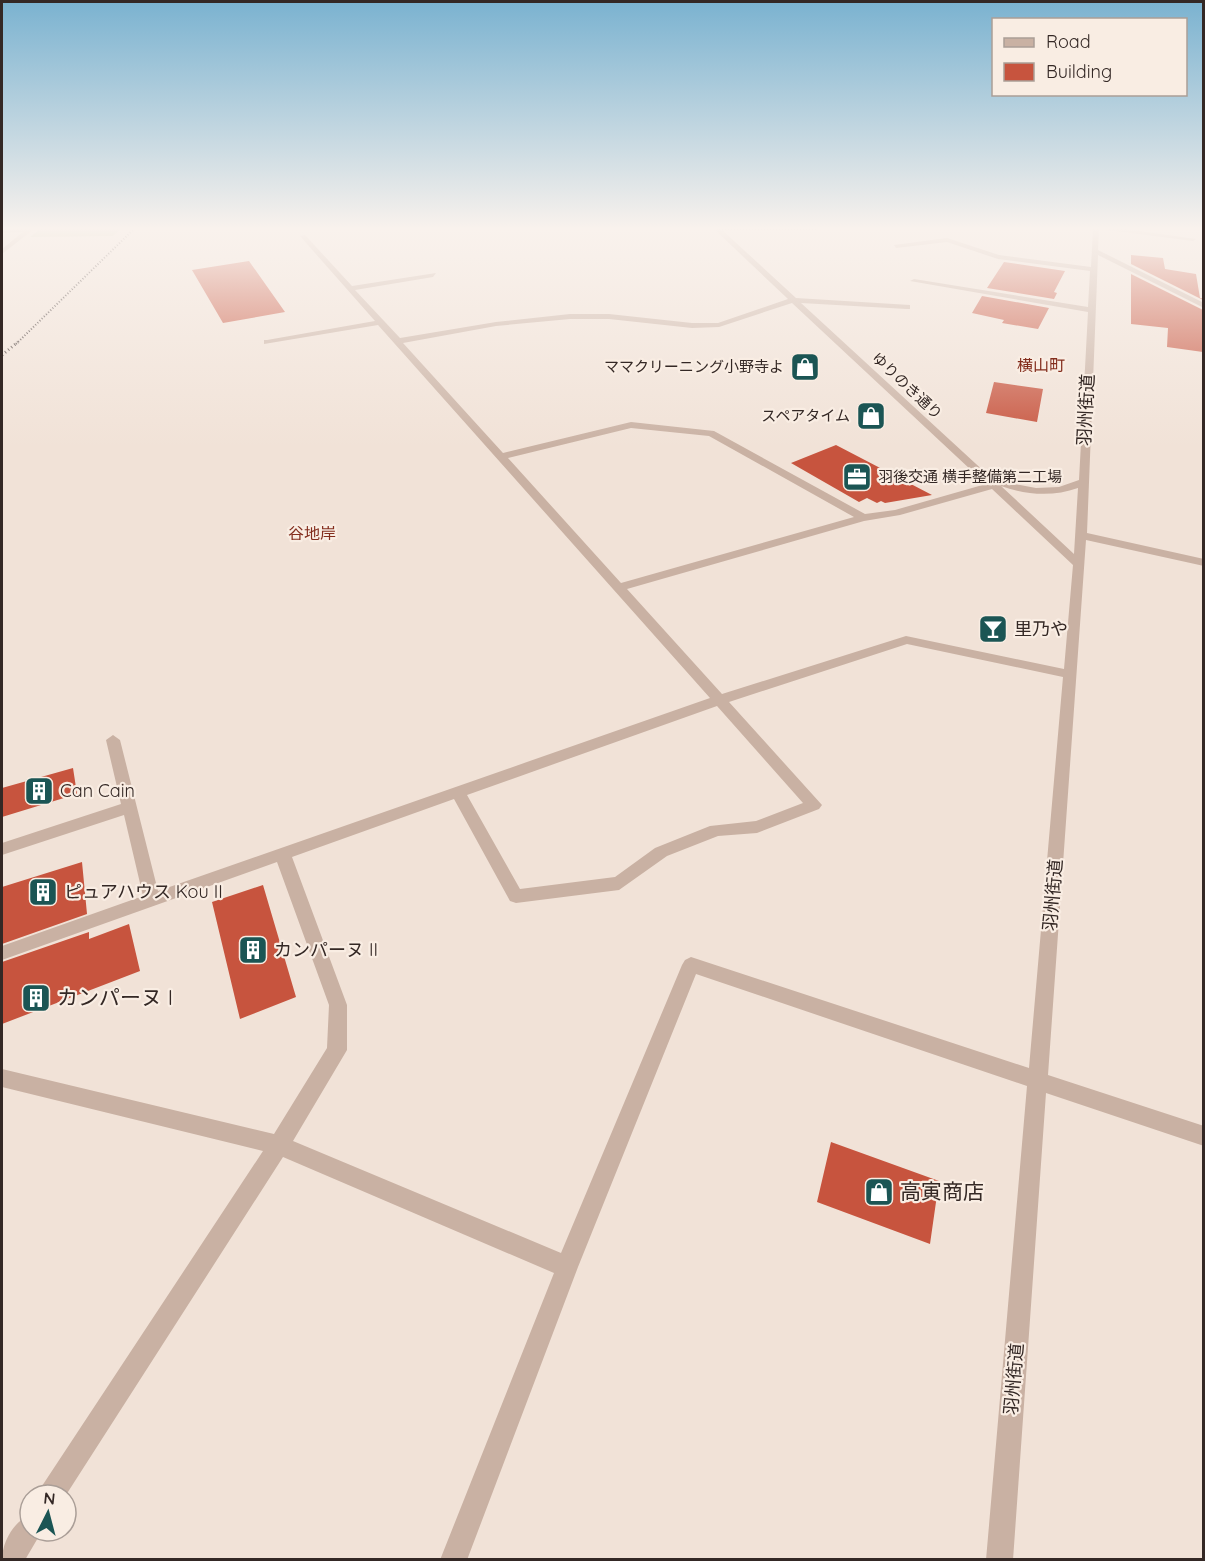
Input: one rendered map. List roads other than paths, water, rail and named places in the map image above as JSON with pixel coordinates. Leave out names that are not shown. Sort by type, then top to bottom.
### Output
[{"type":"street","points":[[363,302],[814,805],[758,827],[716,830],[661,852],[619,883],[516,896],[457,791]]},
{"type":"street","points":[[399,341],[518,319],[616,317],[706,326],[745,317],[788,302]]},
{"type":"street","name":"ゆりのき通り","points":[[795,302],[1078,564]]},
{"type":"street","points":[[823,302],[907,307]]},
{"type":"street","points":[[1041,302],[1091,310]]},
{"type":"street","name":"羽州街道","points":[[999,1560],[1078,564],[1091,302]]},
{"type":"street","points":[[267,342],[381,322]]},
{"type":"street","points":[[503,456],[631,425],[711,433],[863,518]]},
{"type":"street","points":[[978,472],[1011,487],[1029,490],[1061,490],[1082,482]]},
{"type":"street","points":[[620,587],[863,518],[896,513],[992,486]]},
{"type":"street","points":[[1080,535],[1203,563]]},
{"type":"street","points":[[2,954],[152,898],[457,791],[719,700],[906,640],[1068,674]]},
{"type":"street","points":[[113,740],[152,898]]},
{"type":"street","points":[[2,849],[129,807]]},
{"type":"street","points":[[59,1483],[279,1145],[337,1050],[338,1005],[282,853]]},
{"type":"street","points":[[453,1560],[567,1267],[691,965],[1203,1136]]},
{"type":"street","points":[[2,1079],[279,1145],[567,1267]]},
{"type":"street","points":[[9,1560],[20,1543]]},
{"type":"railway","points":[[16,344],[59,302]]},
{"type":"railway","points":[[2,355],[18,342]]},
{"type":"place","name":"ママクリーニング小野寺よ","points":[[805,367]]},
{"type":"place","name":"スペアタイム","points":[[871,416]]},
{"type":"place","name":"羽後交通 横手整備第二工場","points":[[857,477]]},
{"type":"place","name":"里乃や","points":[[993,629]]},
{"type":"place","name":"Can Cain","points":[[39,791]]},
{"type":"place","name":"ピュアハウス Kou II","points":[[43,892]]},
{"type":"place","name":"カンパーヌ II","points":[[253,950]]},
{"type":"place","name":"カンパーヌ I","points":[[36,998]]},
{"type":"place","name":"高寅商店","points":[[879,1192]]},
{"type":"district","name":"横山町","points":[[1041,365]]},
{"type":"district","name":"谷地岸","points":[[312,533]]}]
